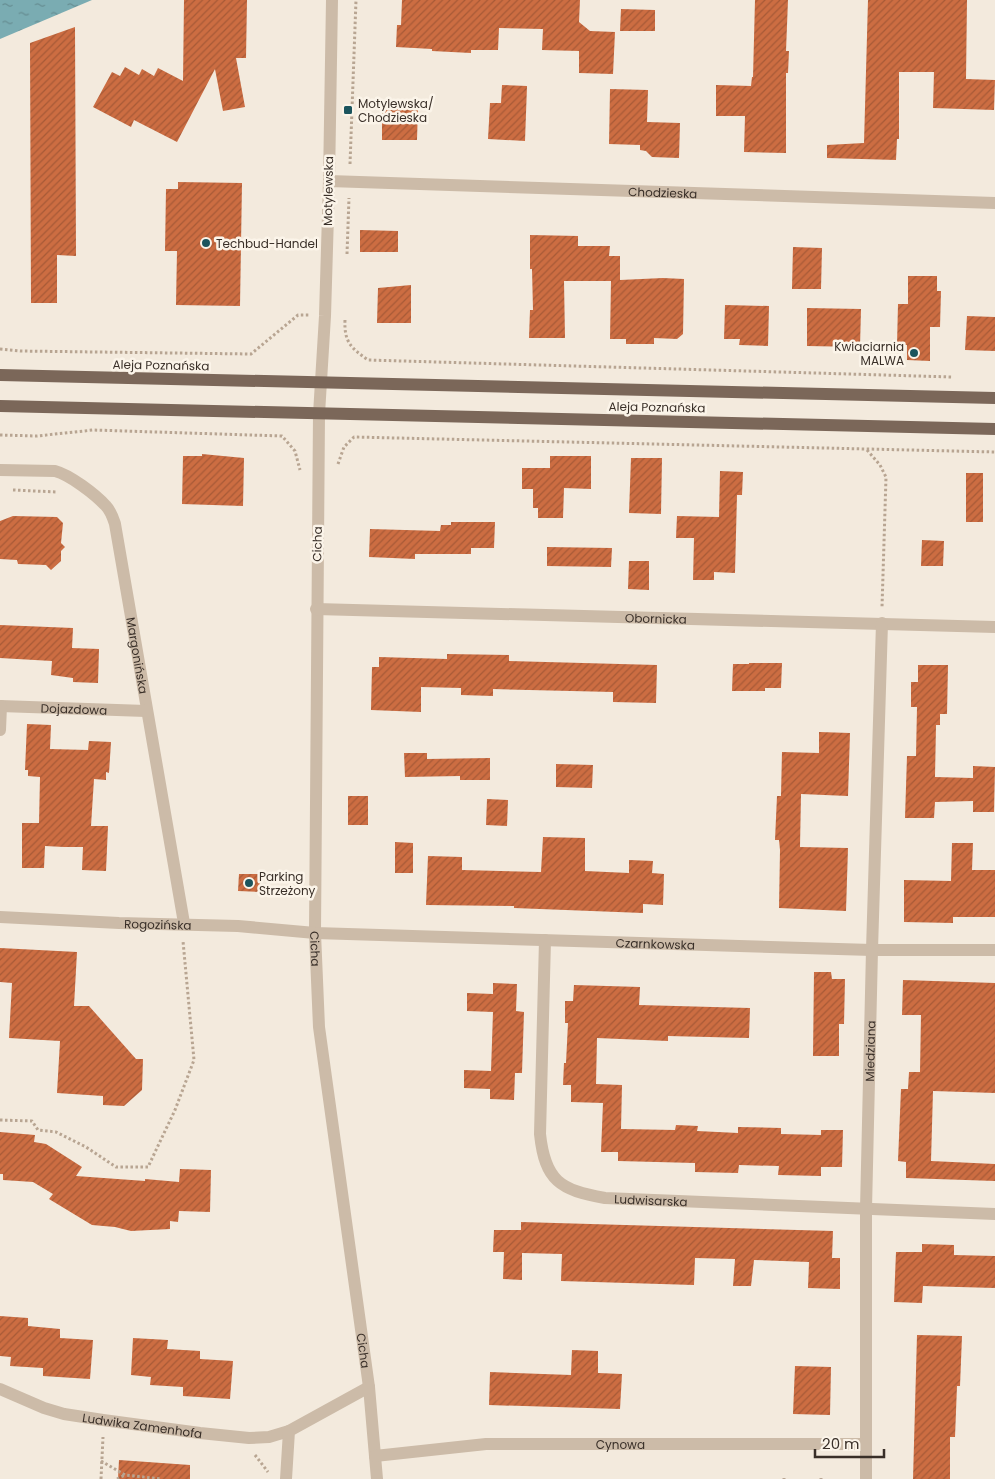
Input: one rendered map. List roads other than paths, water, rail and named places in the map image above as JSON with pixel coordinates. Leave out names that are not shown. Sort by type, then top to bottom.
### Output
[{"type":"main road","name":"Aleja Poznańska","points":[[0,375],[995,398]]},
{"type":"main road","name":"Aleja Poznańska","points":[[0,406],[995,429]]},
{"type":"street","name":"Motylewska","points":[[321,382],[329,181],[332,0]]},
{"type":"street","name":"Chodzieska","points":[[329,181],[995,203]]},
{"type":"street","points":[[319,414],[321,382]]},
{"type":"street","name":"Cicha","points":[[319,414],[315,932],[319,1027],[368,1387],[378,1479]]},
{"type":"street","name":"Margonińska","points":[[0,470],[54,471],[63,473],[107,507],[112,514],[184,923]]},
{"type":"street","name":"Obornicka","points":[[316,609],[995,627]]},
{"type":"street","name":"Miedziana","points":[[866,1479],[866,1209],[882,623]]},
{"type":"street","points":[[0,706],[0,730]]},
{"type":"street","name":"Dojazdowa","points":[[0,706],[146,711]]},
{"type":"street","name":"Rogozińska","points":[[0,917],[119,923],[184,923],[315,932]]},
{"type":"street","name":"Czarnkowska","points":[[315,932],[872,950],[995,950]]},
{"type":"street","name":"Ludwisarska","points":[[545,940],[540,1134],[542,1153],[546,1166],[555,1180],[571,1190],[605,1198],[995,1214]]},
{"type":"street","name":"Ludwika Zamenhofa","points":[[0,1389],[44,1408],[64,1414],[200,1433],[242,1437],[269,1437],[289,1431],[368,1387]]},
{"type":"street","points":[[286,1479],[289,1431]]},
{"type":"street","name":"Cynowa","points":[[375,1456],[486,1444],[866,1444]]},
{"type":"water","points":[[0,0],[92,0],[0,39]]},
{"type":"place","name":"Motylewska/ Chodzieska","points":[[348,110]]},
{"type":"place","name":"Techbud-Handel","points":[[206,243]]},
{"type":"place","name":"Kwiaciarnia MALWA","points":[[914,353]]},
{"type":"place","name":"Parking Strzeżony","points":[[249,883]]}]
